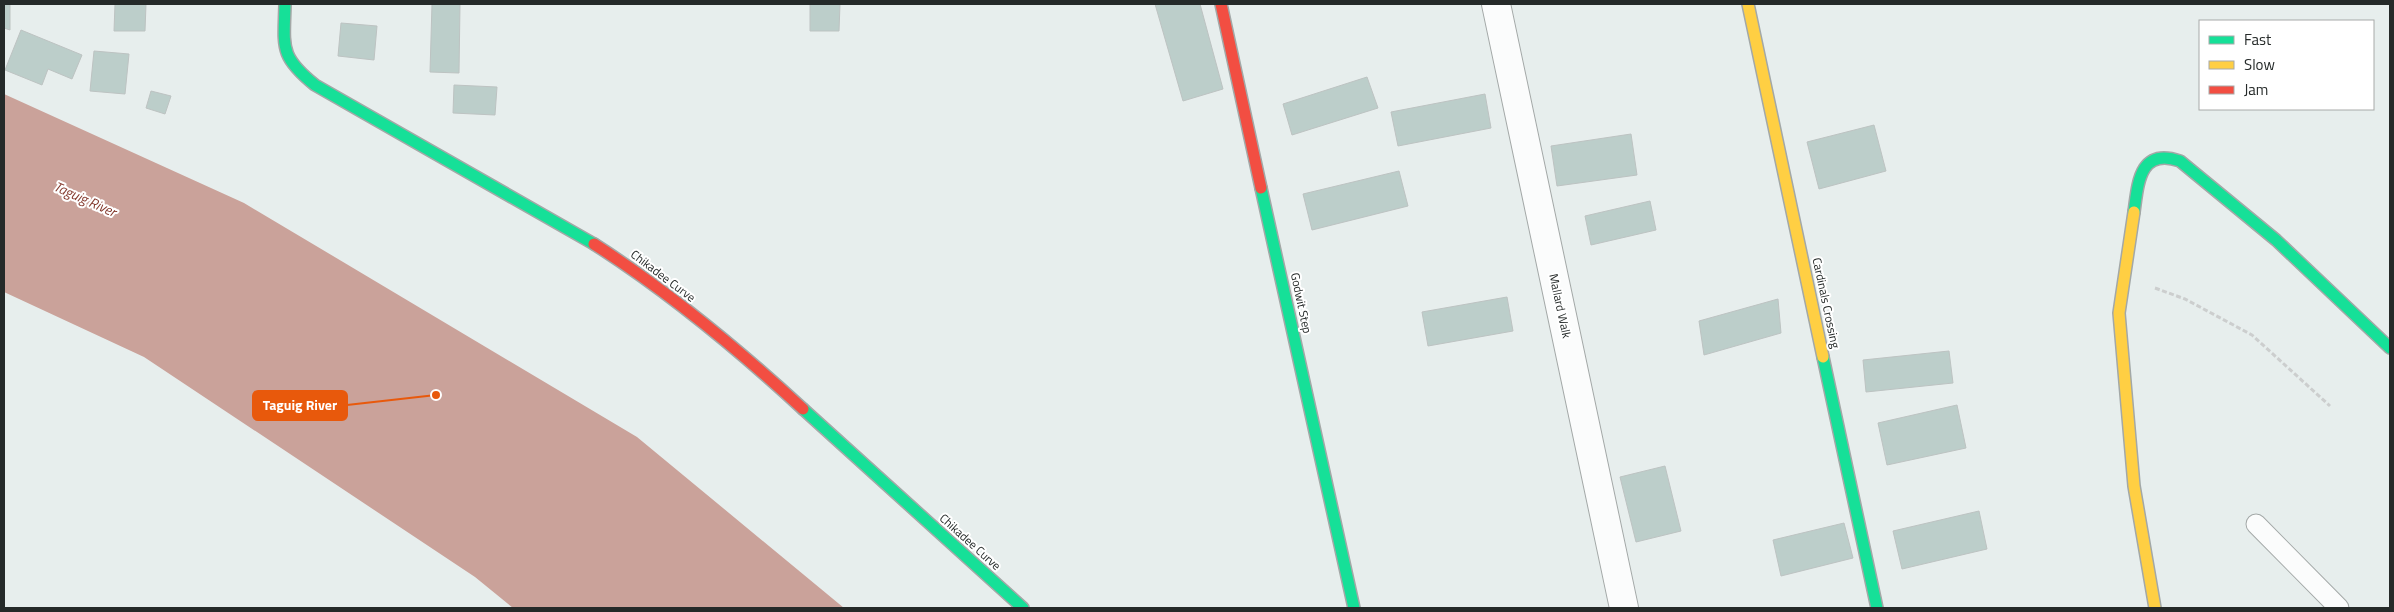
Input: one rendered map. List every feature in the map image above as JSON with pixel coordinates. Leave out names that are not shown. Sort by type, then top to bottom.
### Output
[{"type":"street","name":"Chikadee Curve","points":[[285,4],[284,46],[294,68],[315,85],[571,229],[635,270],[756,366],[1023,608]]},
{"type":"street","name":"Godwit Step","points":[[1221,4],[1354,608]]},
{"type":"street","name":"Mallard Walk","points":[[1496,4],[1624,608]]},
{"type":"street","name":"Cardinals Crossing","points":[[1748,4],[1877,608]]},
{"type":"street","points":[[2155,608],[2134,486],[2118,313],[2139,176],[2146,166],[2155,159],[2174,159],[2276,240],[2390,348]]},
{"type":"lane","points":[[2256,524],[2339,608]]},
{"type":"path","points":[[2124,276],[2185,298],[2252,335],[2330,406]]},
{"type":"water","points":[[4,94],[244,203],[637,437],[844,608],[513,608],[475,577],[144,357],[4,292]]},
{"type":"building","points":[[4,4],[10,4],[10,30],[4,28]]},
{"type":"building","points":[[115,4],[146,4],[145,31],[114,31]]},
{"type":"building","points":[[432,4],[460,4],[459,73],[430,72]]},
{"type":"building","points":[[810,4],[840,4],[839,31],[810,31]]},
{"type":"building","points":[[1155,4],[1200,4],[1223,89],[1183,101]]},
{"type":"building","points":[[341,23],[377,26],[374,60],[338,56]]},
{"type":"building","points":[[21,30],[82,55],[72,79],[48,69],[42,85],[5,70]]},
{"type":"building","points":[[94,51],[129,54],[125,94],[90,91]]},
{"type":"building","points":[[1367,77],[1378,108],[1292,135],[1283,104]]},
{"type":"building","points":[[454,85],[497,87],[495,115],[453,113]]},
{"type":"building","points":[[151,91],[171,96],[165,114],[146,108]]},
{"type":"building","points":[[1485,94],[1491,128],[1398,146],[1391,112]]},
{"type":"building","points":[[1874,125],[1886,171],[1819,189],[1807,142]]},
{"type":"building","points":[[1631,134],[1637,175],[1557,186],[1551,146]]},
{"type":"building","points":[[1399,171],[1408,206],[1312,230],[1303,194]]},
{"type":"building","points":[[1650,201],[1656,230],[1591,245],[1585,216]]},
{"type":"building","points":[[1507,297],[1513,331],[1428,346],[1422,312]]},
{"type":"building","points":[[1778,299],[1781,333],[1704,355],[1699,321]]},
{"type":"building","points":[[1949,351],[1953,383],[1866,392],[1863,360]]},
{"type":"building","points":[[1957,405],[1966,448],[1887,465],[1878,423]]},
{"type":"building","points":[[1665,466],[1681,531],[1636,542],[1620,477]]},
{"type":"building","points":[[1979,511],[1987,549],[1902,569],[1893,531]]},
{"type":"building","points":[[1844,523],[1853,558],[1781,576],[1773,540]]},
{"type":"traffic: fast","points":[[285,4],[284,31],[286,50],[295,66],[315,85],[594,244]]},
{"type":"traffic: fast","points":[[2134,212],[2137,190],[2143,171],[2148,164],[2156,159],[2166,158],[2180,161],[2276,240],[2390,348]]},
{"type":"traffic: fast","points":[[1261,188],[1354,608]]},
{"type":"traffic: fast","points":[[1823,357],[1877,608]]},
{"type":"traffic: fast","points":[[803,409],[1023,608]]},
{"type":"traffic: slow","points":[[1748,4],[1823,357]]},
{"type":"traffic: slow","points":[[2134,212],[2119,313],[2134,486],[2155,608]]},
{"type":"traffic: jam","points":[[1221,4],[1261,188]]},
{"type":"traffic: jam","points":[[594,244],[676,301],[803,409]]},
{"type":"place","name":"Taguig River","points":[[436,395]]}]
